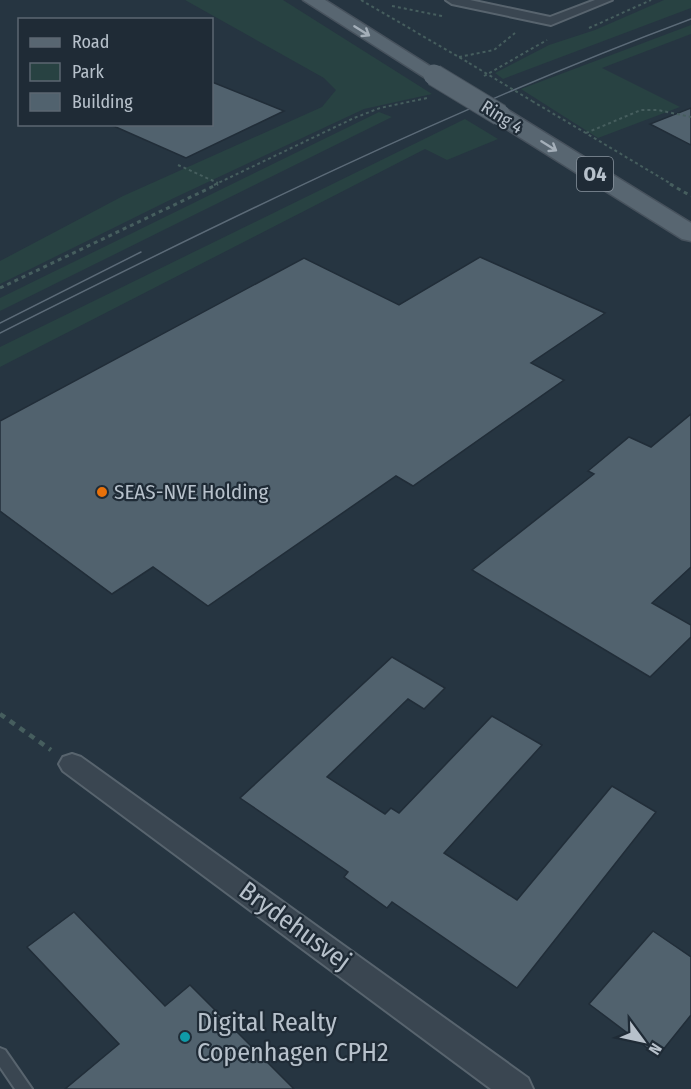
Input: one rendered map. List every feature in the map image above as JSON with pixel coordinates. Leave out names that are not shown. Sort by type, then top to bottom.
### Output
[{"type":"main road","name":"Ring 4","points":[[312,0],[434,75],[517,108],[691,211]]},
{"type":"main road","name":"Ring 4","points":[[340,0],[461,63],[517,108],[691,234]]},
{"type":"street","points":[[452,0],[551,21],[606,0]]},
{"type":"street","name":"Brydehusvej","points":[[72,764],[517,1089]]},
{"type":"lane","points":[[0,1055],[24,1089]]},
{"type":"path","points":[[361,0],[461,63],[517,108],[585,133],[691,196]]},
{"type":"path","points":[[581,30],[617,18],[651,0]]},
{"type":"path","points":[[461,63],[494,50],[516,33]]},
{"type":"path","points":[[475,80],[495,72],[541,42],[554,38]]},
{"type":"path","points":[[0,288],[354,118],[380,108],[435,96]]},
{"type":"path","points":[[585,133],[606,126],[624,114],[638,110],[674,112],[691,117]]},
{"type":"path","points":[[178,165],[219,183]]},
{"type":"path","points":[[0,714],[72,764]]},
{"type":"green space","points":[[185,0],[283,0],[432,94],[364,109],[174,198],[0,284],[0,261],[123,196],[322,107],[336,90],[324,78]]},
{"type":"green space","points":[[664,0],[691,0],[691,8],[503,79],[495,73],[549,45],[595,30]]},
{"type":"green space","points":[[691,25],[691,34],[602,68],[680,107],[598,138],[521,89]]},
{"type":"green space","points":[[379,112],[392,117],[0,311],[0,298]]},
{"type":"green space","points":[[465,119],[498,139],[447,160],[425,149],[0,367],[0,347]]},
{"type":"building","points":[[213,82],[284,111],[186,158],[114,126],[213,126]]},
{"type":"building","points":[[691,108],[691,145],[650,124]]},
{"type":"building","points":[[480,257],[605,313],[531,363],[564,380],[413,486],[396,476],[208,606],[153,567],[112,594],[0,511],[0,421],[304,258],[399,305]]},
{"type":"building","points":[[691,414],[691,567],[652,603],[691,625],[691,637],[650,677],[472,570],[594,474],[588,471],[629,437],[651,447]]},
{"type":"building","points":[[392,657],[445,688],[424,709],[408,699],[327,777],[385,814],[391,808],[399,813],[492,716],[542,745],[444,853],[517,900],[612,786],[656,812],[517,988],[392,902],[387,908],[344,877],[348,872],[240,798]]},
{"type":"building","name":"Digital Realty Copenhagen CPH2","points":[[74,912],[165,1006],[190,985],[294,1089],[65,1089],[119,1044],[27,947]]},
{"type":"building","points":[[653,931],[691,957],[691,1015],[658,1056],[589,1004]]},
{"type":"tram line","points":[[0,333],[170,248],[428,127],[602,53],[691,19]]},
{"type":"tram line","points":[[0,323],[141,252]]},
{"type":"place","name":"SEAS-NVE Holding","points":[[102,492]]},
{"type":"place","name":"Digital Realty Copenhagen CPH2","points":[[185,1037]]}]
